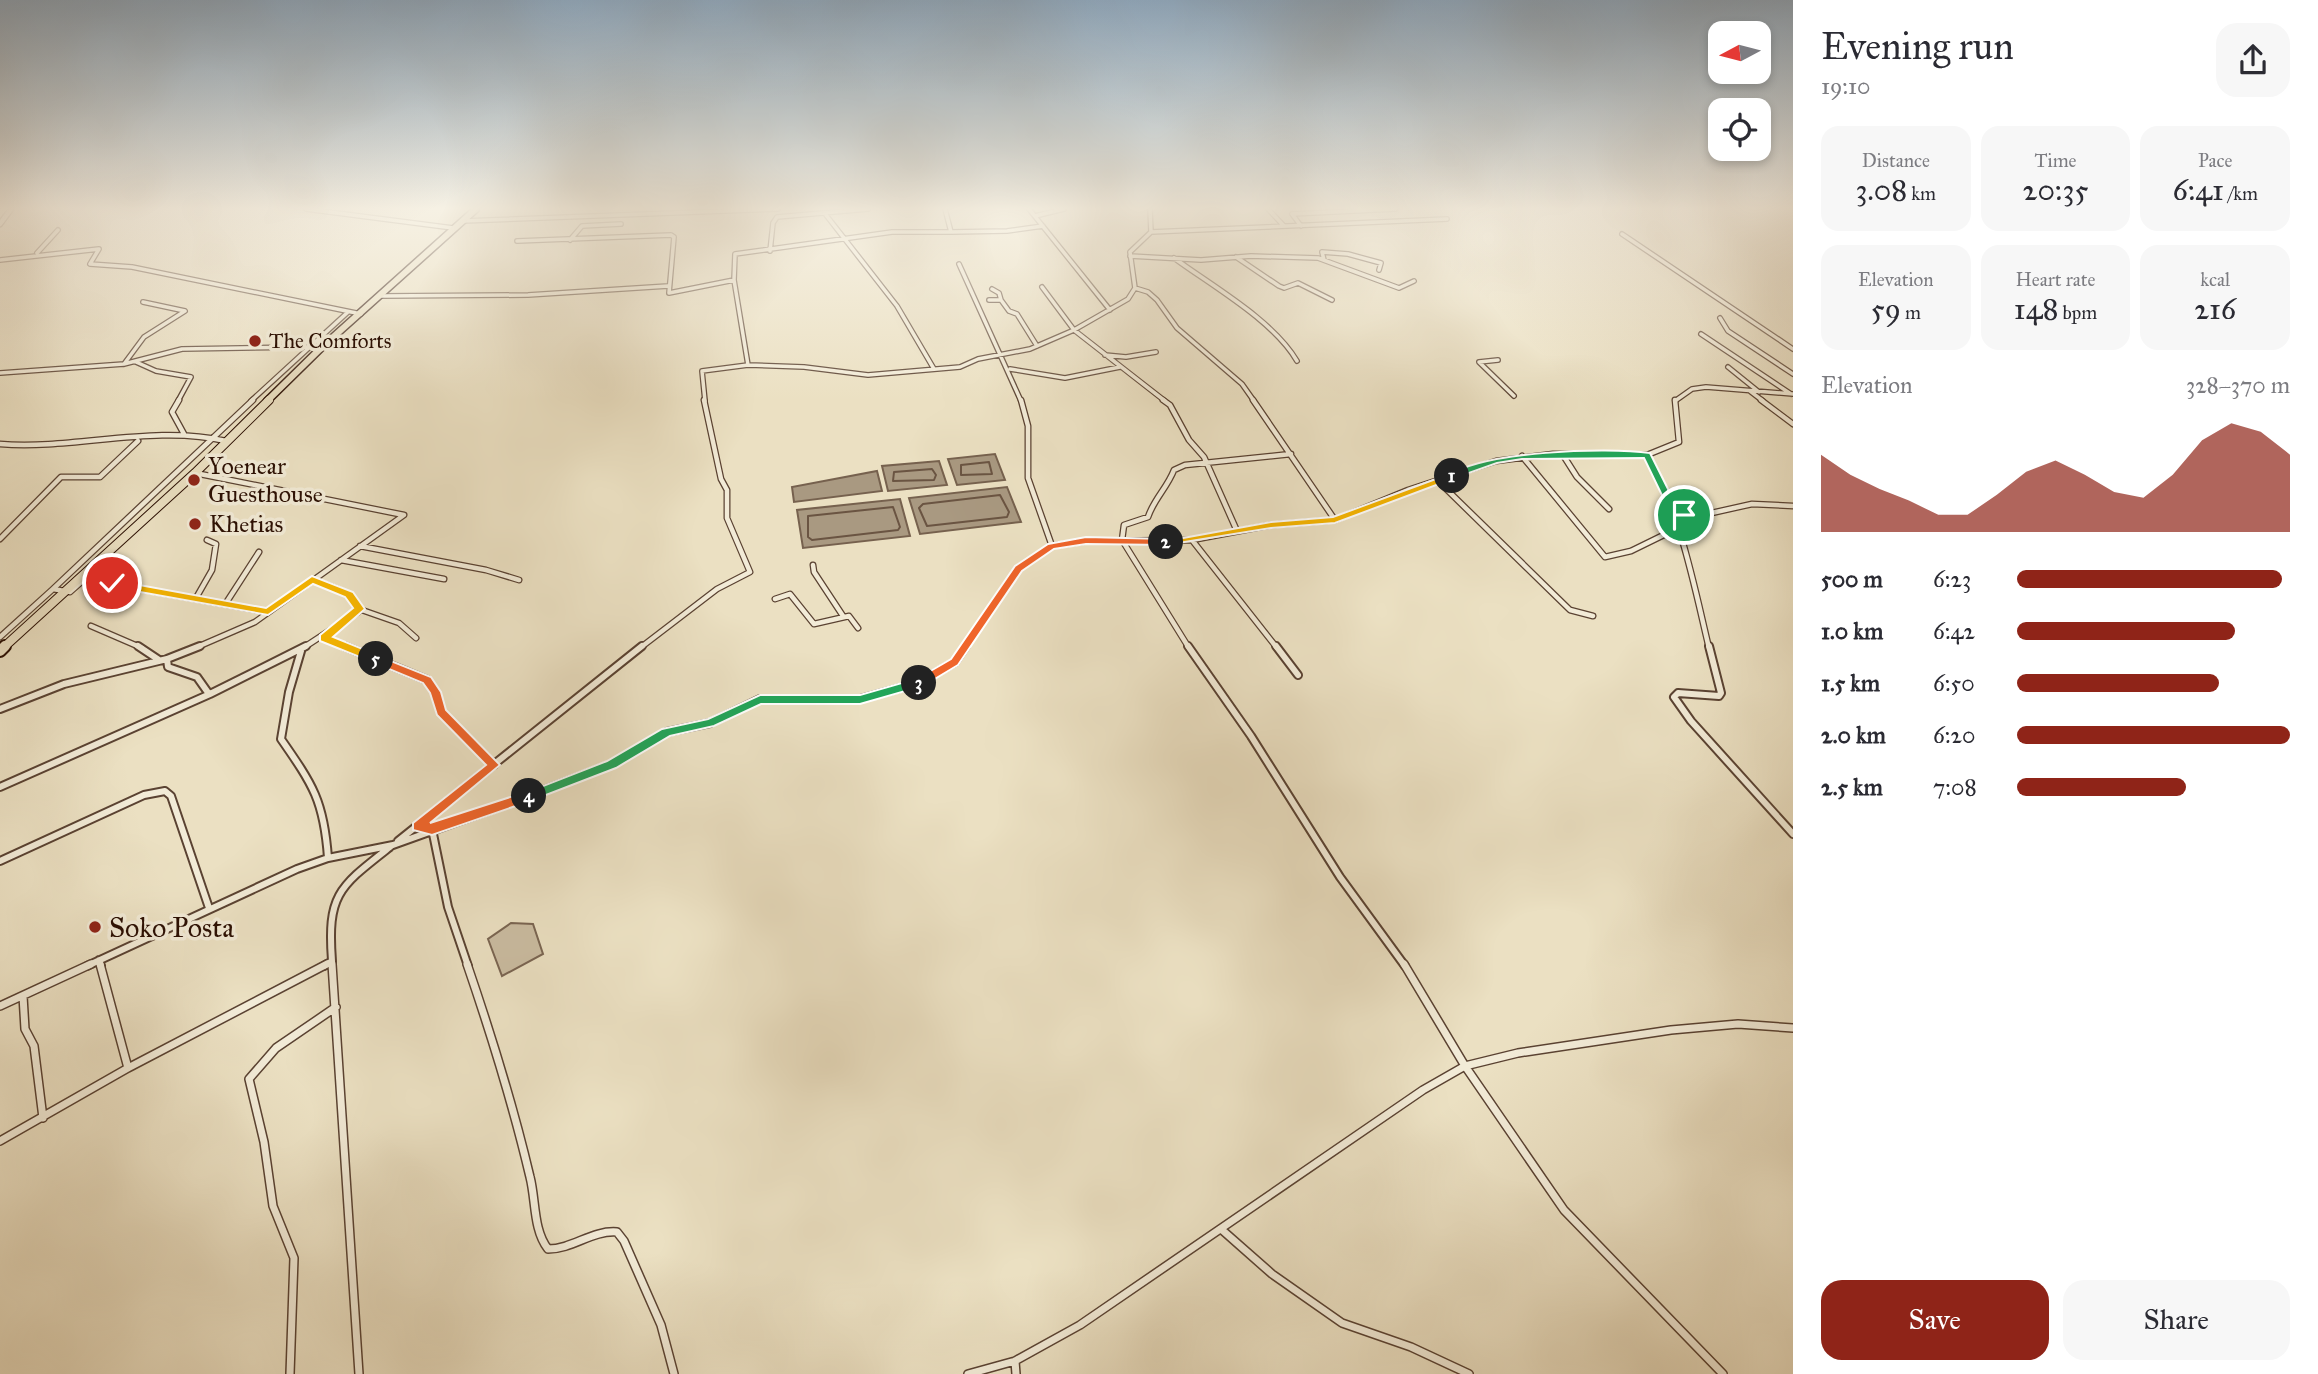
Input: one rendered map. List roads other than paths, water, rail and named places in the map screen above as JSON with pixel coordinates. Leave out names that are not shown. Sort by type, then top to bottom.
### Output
[{"type":"highway","points":[[0,651],[195,472],[322,347],[406,273]]},
{"type":"street","points":[[159,273],[361,314]]},
{"type":"street","points":[[669,273],[668,286],[671,293],[734,280]]},
{"type":"street","points":[[734,273],[748,365]]},
{"type":"street","points":[[871,273],[897,306],[934,369]]},
{"type":"street","points":[[962,273],[967,290],[1010,369],[1028,424],[1026,453],[1031,495],[1052,546]]},
{"type":"street","points":[[1079,273],[1111,310]]},
{"type":"street","points":[[359,1374],[336,1007],[328,926],[334,897],[341,887],[684,613],[717,589],[750,572],[727,518],[727,490],[721,479],[702,373],[710,369],[748,365],[804,367],[847,374],[960,367],[1037,346],[1111,310],[1128,299],[1135,288],[1132,273]]},
{"type":"street","points":[[1195,273],[1265,325],[1290,349],[1297,361]]},
{"type":"street","points":[[1260,273],[1284,288],[1298,284],[1332,300]]},
{"type":"street","points":[[1360,273],[1401,288],[1414,281]]},
{"type":"street","points":[[1680,273],[1793,349]]},
{"type":"street","points":[[382,296],[528,295],[668,286]]},
{"type":"street","points":[[1042,287],[1074,330],[1168,402],[1185,435],[1207,464],[1237,531]]},
{"type":"street","points":[[1135,288],[1148,292],[1157,300],[1177,328],[1235,377],[1335,520]]},
{"type":"street","points":[[992,289],[999,293],[1009,311],[1017,314],[1037,346]]},
{"type":"street","points":[[989,300],[1001,300]]},
{"type":"street","points":[[124,364],[144,337],[186,311],[143,302]]},
{"type":"street","points":[[0,637],[111,537],[213,435],[279,380],[309,347],[348,312]]},
{"type":"street","points":[[1720,318],[1728,331],[1793,374]]},
{"type":"street","points":[[1701,334],[1792,394]]},
{"type":"street","points":[[0,373],[124,364],[182,349],[322,347]]},
{"type":"street","points":[[1116,363],[1156,352]]},
{"type":"street","points":[[1105,355],[1134,356]]},
{"type":"street","points":[[1499,360],[1479,362],[1514,396]]},
{"type":"street","points":[[136,362],[156,371],[191,377],[172,412],[184,434]]},
{"type":"street","points":[[1010,369],[1066,378],[1121,366]]},
{"type":"street","points":[[1728,367],[1759,392]]},
{"type":"street","points":[[0,1006],[297,869],[328,858],[393,845],[585,776],[612,764],[659,736],[710,723],[760,699],[860,699],[918,683],[954,662],[1018,569],[1052,546],[1086,541],[1192,540],[1237,531],[1335,520],[1496,461],[1522,456],[1647,455],[1679,442],[1682,435],[1673,408],[1675,399],[1683,393],[1706,387],[1792,394]]},
{"type":"street","points":[[1751,391],[1793,424]]},
{"type":"street","points":[[0,444],[36,447],[138,441],[195,434],[213,435],[226,441]]},
{"type":"street","points":[[0,539],[61,477],[100,477],[138,441]]},
{"type":"street","points":[[1291,454],[1185,465],[1174,470],[1161,498],[1153,502],[1148,517],[1124,525],[1122,540],[1200,665],[1251,736],[1340,877],[1418,984],[1465,1066],[1564,1210],[1723,1374]]},
{"type":"street","points":[[1563,455],[1577,477],[1609,509]]},
{"type":"street","points":[[1647,455],[1675,514],[1722,695],[1678,693],[1674,697],[1691,721],[1793,834]]},
{"type":"street","points":[[1522,456],[1605,557],[1631,551],[1678,528]]},
{"type":"street","points":[[0,709],[64,684],[167,659],[225,637],[268,612],[404,514],[195,472]]},
{"type":"street","points":[[1438,481],[1570,610],[1584,616],[1593,616]]},
{"type":"street","points":[[53,589],[70,592],[162,508],[165,503],[162,503]]},
{"type":"street","points":[[1675,514],[1707,514],[1752,504],[1793,506]]},
{"type":"street","points":[[196,598],[214,563],[216,544],[207,540]]},
{"type":"street","points":[[1192,540],[1298,674]]},
{"type":"street","points":[[360,546],[486,570],[519,580]]},
{"type":"street","points":[[226,603],[259,552]]},
{"type":"street","points":[[341,560],[444,579]]},
{"type":"street","points":[[813,565],[814,572],[843,616]]},
{"type":"street","points":[[85,579],[268,612]]},
{"type":"street","points":[[312,580],[349,594],[359,609],[398,623],[416,638]]},
{"type":"street","points":[[775,599],[790,594],[814,624],[849,616],[858,628]]},
{"type":"street","points":[[0,787],[302,651],[324,638],[359,609]]},
{"type":"street","points":[[91,626],[142,648],[159,660]]},
{"type":"street","points":[[324,638],[427,680],[435,692],[441,712],[494,765]]},
{"type":"street","points":[[302,651],[289,692],[281,739],[314,786],[325,817],[328,858]]},
{"type":"street","points":[[167,659],[168,667],[197,677],[209,694]]},
{"type":"street","points":[[0,861],[144,795],[166,791],[172,796],[209,908]]},
{"type":"street","points":[[417,827],[432,829]]},
{"type":"street","points":[[432,829],[448,907],[495,1047],[531,1179],[540,1239],[548,1249],[560,1251],[592,1234],[608,1230],[617,1232],[661,1325],[674,1374]]},
{"type":"street","points":[[99,960],[128,1068]]},
{"type":"street","points":[[0,1141],[128,1068],[332,961]]},
{"type":"street","points":[[23,996],[25,1029],[34,1046],[43,1118]]},
{"type":"street","points":[[290,1374],[294,1258],[274,1206],[264,1142],[249,1079],[253,1070],[281,1045],[336,1007]]},
{"type":"street","points":[[968,1374],[1015,1361],[1080,1325],[1423,1090],[1465,1066],[1518,1053],[1671,1030],[1738,1024],[1793,1028]]},
{"type":"street","points":[[1221,1229],[1272,1274],[1342,1323],[1411,1347],[1469,1374]]},
{"type":"street","points":[[1015,1361],[1016,1374]]},
{"type":"water","points":[[995,454],[1005,480],[957,485],[948,459]]},
{"type":"water","points":[[939,461],[947,485],[888,491],[882,466]]},
{"type":"water","points":[[877,471],[882,491],[794,502],[792,487]]},
{"type":"water","points":[[1007,487],[1021,522],[920,534],[909,498]]},
{"type":"water","points":[[900,499],[910,536],[803,548],[797,510]]},
{"type":"place","name":"The Comforts","points":[[255,341]]},
{"type":"place","name":"Yoenear Guesthouse","points":[[194,480]]},
{"type":"place","name":"Khetias","points":[[195,524]]},
{"type":"place","name":"Soko Posta","points":[[95,927]]}]
